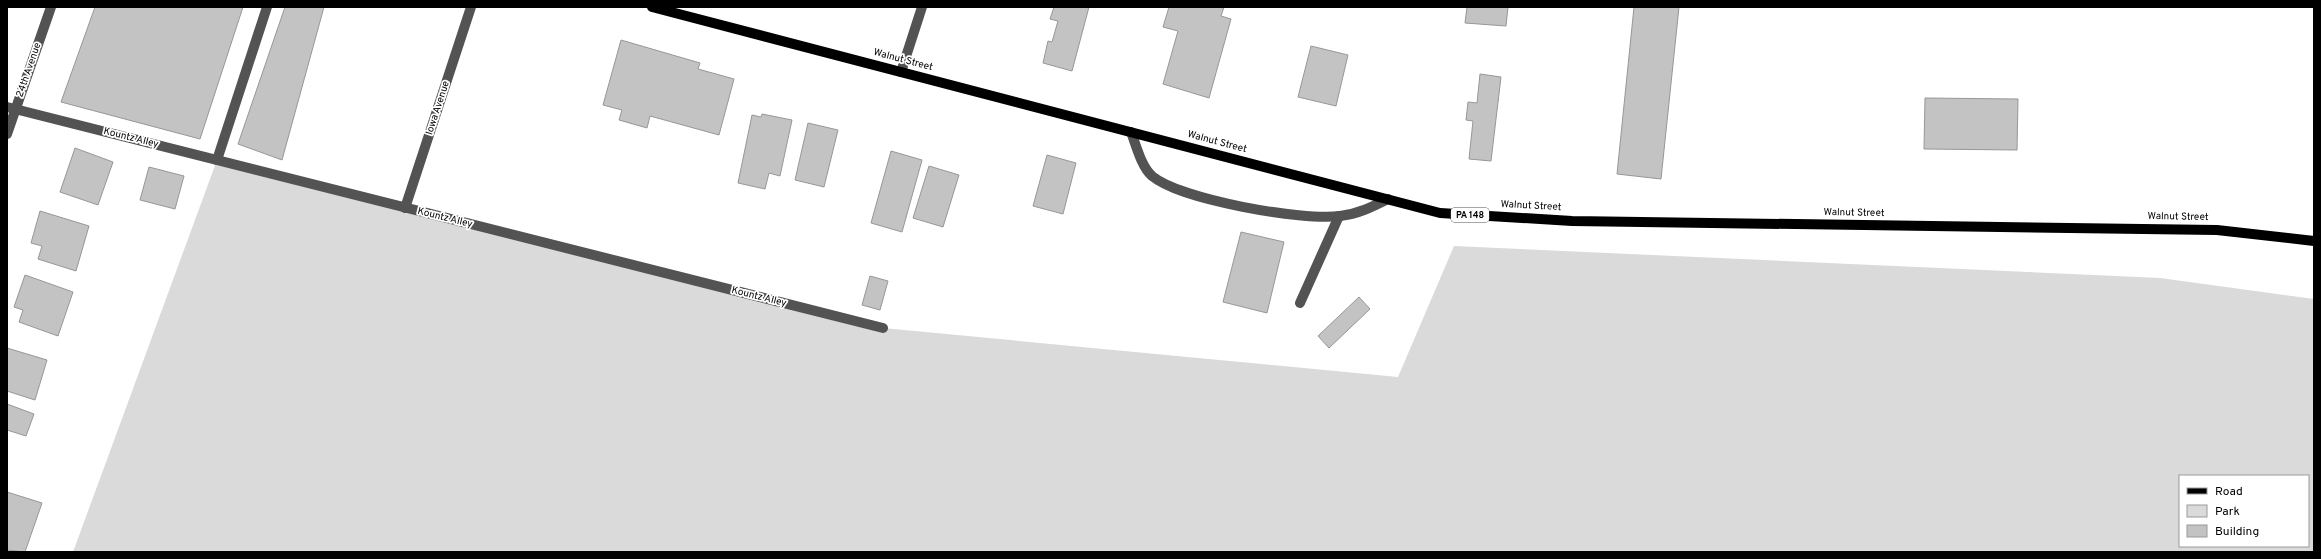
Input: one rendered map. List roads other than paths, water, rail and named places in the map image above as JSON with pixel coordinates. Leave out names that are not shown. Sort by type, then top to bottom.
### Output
[{"type":"main road","name":"Walnut Street","points":[[652,7],[1440,213],[1572,221],[2218,230],[2314,241]]},
{"type":"street","name":"24th Avenue","points":[[7,134],[11,108],[51,7]]},
{"type":"street","points":[[217,160],[267,7]]},
{"type":"street","name":"Iowa Avenue","points":[[405,208],[471,7]]},
{"type":"street","points":[[901,72],[922,7]]},
{"type":"street","name":"Kountz Alley","points":[[11,108],[883,328]]},
{"type":"street","points":[[1131,132],[1140,157],[1151,175],[1192,195],[1287,215],[1339,216],[1364,211],[1388,200]]},
{"type":"street","points":[[1300,303],[1339,216]]}]
